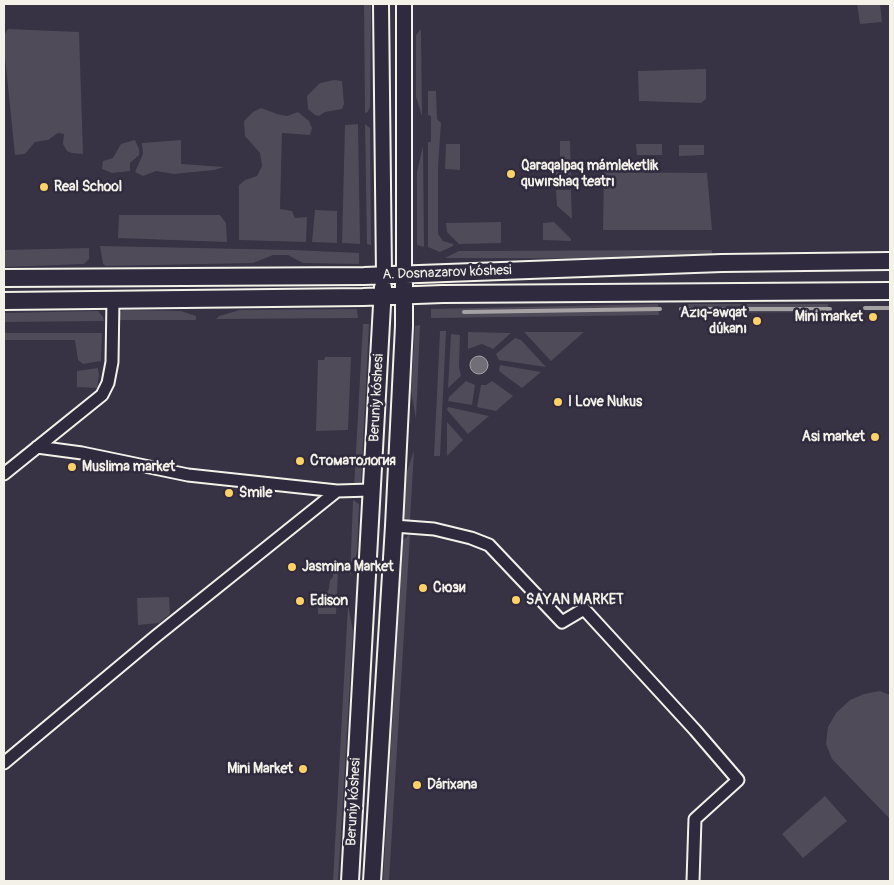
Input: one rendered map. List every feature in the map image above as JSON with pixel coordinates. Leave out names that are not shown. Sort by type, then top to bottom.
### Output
[{"type":"main road","name":"A. Dosnazarov kóshesi","points":[[4,278],[354,277],[722,263],[890,261]]},
{"type":"main road","points":[[440,273],[435,284],[443,294]]},
{"type":"main road","name":"Beruniy kóshesi","points":[[350,881],[384,275]]},
{"type":"main road","name":"Beruniy kóshesi","points":[[372,881],[394,526],[404,326],[404,275]]},
{"type":"main road","points":[[354,277],[360,281],[361,288],[360,292],[354,297]]},
{"type":"main road","name":"A. Dosnazarov kóshesi","points":[[4,301],[354,297],[443,294],[890,291]]},
{"type":"main road","points":[[381,326],[391,322],[404,326]]},
{"type":"street","name":"Beruniy kóshesi","points":[[381,4],[384,275]]},
{"type":"street","name":"Beruniy kóshesi","points":[[404,4],[404,275]]},
{"type":"street","points":[[383,235],[389,241],[394,242],[405,236]]},
{"type":"street","points":[[4,474],[102,395],[108,383],[112,362],[113,300]]},
{"type":"street","points":[[37,447],[82,453],[188,476],[337,491],[371,490]]},
{"type":"street","points":[[4,763],[155,637],[337,491]]},
{"type":"street","points":[[394,526],[434,529],[490,545],[562,622],[584,609],[695,730],[738,780],[695,819],[693,881]]},
{"type":"shaded area","points":[[364,4],[371,4],[370,106],[368,112],[365,113]]},
{"type":"shaded area","points":[[857,4],[880,4],[882,22],[860,24]]},
{"type":"shaded area","points":[[8,29],[79,32],[83,154],[67,151],[63,144],[64,134],[58,133],[48,140],[35,142],[25,154],[15,155],[4,47],[4,35]]},
{"type":"shaded area","points":[[421,29],[422,116],[416,97],[416,35]]},
{"type":"shaded area","points":[[706,69],[706,99],[701,103],[639,101],[638,71]]},
{"type":"shaded area","points":[[334,80],[342,81],[344,104],[342,109],[325,112],[319,116],[315,115],[308,109],[307,96],[320,83]]},
{"type":"shaded area","points":[[428,91],[436,91],[437,119],[441,123],[438,167],[438,234],[443,241],[453,244],[453,246],[440,252],[428,247],[428,142],[431,142],[431,116],[428,115]]},
{"type":"shaded area","points":[[261,108],[287,116],[298,112],[309,121],[312,128],[310,135],[282,133],[280,209],[292,211],[295,218],[307,217],[306,242],[239,240],[239,185],[245,180],[257,176],[262,166],[260,153],[245,136],[244,121],[253,112]]},
{"type":"shaded area","points":[[358,124],[360,244],[342,243],[345,125]]},
{"type":"shaded area","points":[[365,124],[370,128],[371,245],[367,244]]},
{"type":"shaded area","points":[[135,140],[139,149],[139,155],[130,163],[130,171],[112,173],[102,169],[103,161],[113,158],[121,144]]},
{"type":"shaded area","points":[[181,140],[181,164],[224,167],[214,170],[174,174],[156,171],[143,176],[135,172],[143,154],[142,143]]},
{"type":"shaded area","points":[[560,141],[570,141],[571,177],[556,177],[555,162],[560,162]]},
{"type":"shaded area","points":[[446,144],[460,144],[460,170],[445,169]]},
{"type":"shaded area","points":[[636,144],[662,144],[662,155],[637,155]]},
{"type":"shaded area","points":[[679,145],[704,145],[704,155],[679,156]]},
{"type":"shaded area","points":[[423,146],[424,247],[417,245],[417,172]]},
{"type":"shaded area","points":[[604,172],[707,173],[712,230],[603,230]]},
{"type":"shaded area","points":[[556,190],[571,190],[572,219],[557,206]]},
{"type":"shaded area","points":[[315,210],[337,211],[337,243],[312,242]]},
{"type":"shaded area","points":[[119,215],[220,215],[226,223],[227,242],[118,238]]},
{"type":"shaded area","points":[[501,222],[501,243],[459,244],[447,232],[446,223]]},
{"type":"shaded area","points":[[554,222],[571,241],[543,240],[543,223]]},
{"type":"shaded area","points":[[100,246],[359,253],[359,264],[303,263],[288,255],[273,255],[253,263],[106,266],[103,264]]},
{"type":"shaded area","points":[[89,248],[89,259],[84,264],[4,267],[4,250]]},
{"type":"shaded area","points":[[712,250],[712,259],[445,258],[459,251]]},
{"type":"shaded area","points":[[658,304],[659,315],[431,318],[431,309]]},
{"type":"shaded area","points":[[682,304],[828,304],[829,312],[683,313]]},
{"type":"shaded area","points":[[357,309],[358,318],[216,319],[219,316],[240,310]]},
{"type":"shaded area","points":[[123,310],[181,311],[196,316],[196,320],[116,320],[116,314]]},
{"type":"shaded area","points":[[98,311],[104,321],[4,322],[4,313]]},
{"type":"shaded area","points":[[363,324],[369,324],[361,482],[358,487],[354,488]]},
{"type":"shaded area","points":[[420,325],[416,419],[411,390],[415,326]]},
{"type":"shaded area","points":[[440,331],[446,331],[440,456],[434,456]]},
{"type":"shaded area","points":[[468,332],[511,333],[493,349],[482,344],[468,349]]},
{"type":"shaded area","points":[[524,332],[584,332],[551,361]]},
{"type":"shaded area","points":[[4,333],[102,333],[101,361],[83,364],[78,360],[75,340],[4,340]]},
{"type":"shaded area","points":[[451,334],[460,335],[459,367],[461,376],[448,388]]},
{"type":"shaded area","points":[[515,338],[521,340],[546,367],[499,360],[496,354]]},
{"type":"shaded area","points":[[479,356],[485,359],[488,365],[485,371],[479,374],[473,371],[470,365],[473,359]]},
{"type":"shaded area","points":[[325,357],[351,357],[348,430],[316,431],[318,360],[324,360]]},
{"type":"shaded area","points":[[500,365],[541,372],[522,388],[500,372]]},
{"type":"shaded area","points":[[98,368],[97,388],[77,387],[77,371]]},
{"type":"shaded area","points":[[466,381],[475,385],[472,405],[448,401],[449,397]]},
{"type":"shaded area","points":[[492,381],[513,396],[496,411],[477,407],[481,385],[486,385]]},
{"type":"shaded area","points":[[448,407],[489,416],[468,434],[447,410]]},
{"type":"shaded area","points":[[447,422],[463,440],[447,456]]},
{"type":"shaded area","points":[[414,450],[410,521],[403,516],[407,471]]},
{"type":"shaded area","points":[[353,500],[359,504],[357,552],[350,577]]},
{"type":"shaded area","points":[[410,534],[389,881],[383,881],[403,540]]},
{"type":"shaded area","points":[[333,571],[338,571],[336,614],[318,614],[318,593],[327,592],[330,580],[333,577]]},
{"type":"shaded area","points":[[169,597],[170,614],[159,623],[138,625],[137,598]]},
{"type":"shaded area","points":[[348,605],[353,631],[338,881],[333,881]]},
{"type":"shaded area","points":[[880,691],[890,695],[890,819],[832,759],[826,744],[828,727],[836,713],[850,700],[864,694]]},
{"type":"shaded area","points":[[825,796],[847,821],[803,858],[782,834]]},
{"type":"waterway","points":[[865,308],[890,308]]},
{"type":"waterway","points":[[464,312],[660,309]]},
{"type":"waterway","points":[[681,309],[830,309]]},
{"type":"place","name":"Qaraqalpaq mámleketlik quwırshaq teatrı","points":[[511,174]]},
{"type":"place","name":"Real School","points":[[44,187]]},
{"type":"place","name":"Mini market","points":[[873,317]]},
{"type":"place","name":"Azıq-awqat dúkanı","points":[[757,321]]},
{"type":"place","name":"I Love Nukus","points":[[558,402]]},
{"type":"place","name":"Asi market","points":[[875,437]]},
{"type":"place","name":"Стоматология","points":[[300,461]]},
{"type":"place","name":"Muslima market","points":[[72,467]]},
{"type":"place","name":"Smile","points":[[229,493]]},
{"type":"place","name":"Jasmina Market","points":[[292,567]]},
{"type":"place","name":"Сюзи","points":[[423,588]]},
{"type":"place","name":"SAYAN MARKET","points":[[516,600]]},
{"type":"place","name":"Edison","points":[[300,601]]},
{"type":"place","name":"Mini Market","points":[[303,769]]},
{"type":"place","name":"Dárixana","points":[[417,785]]}]
